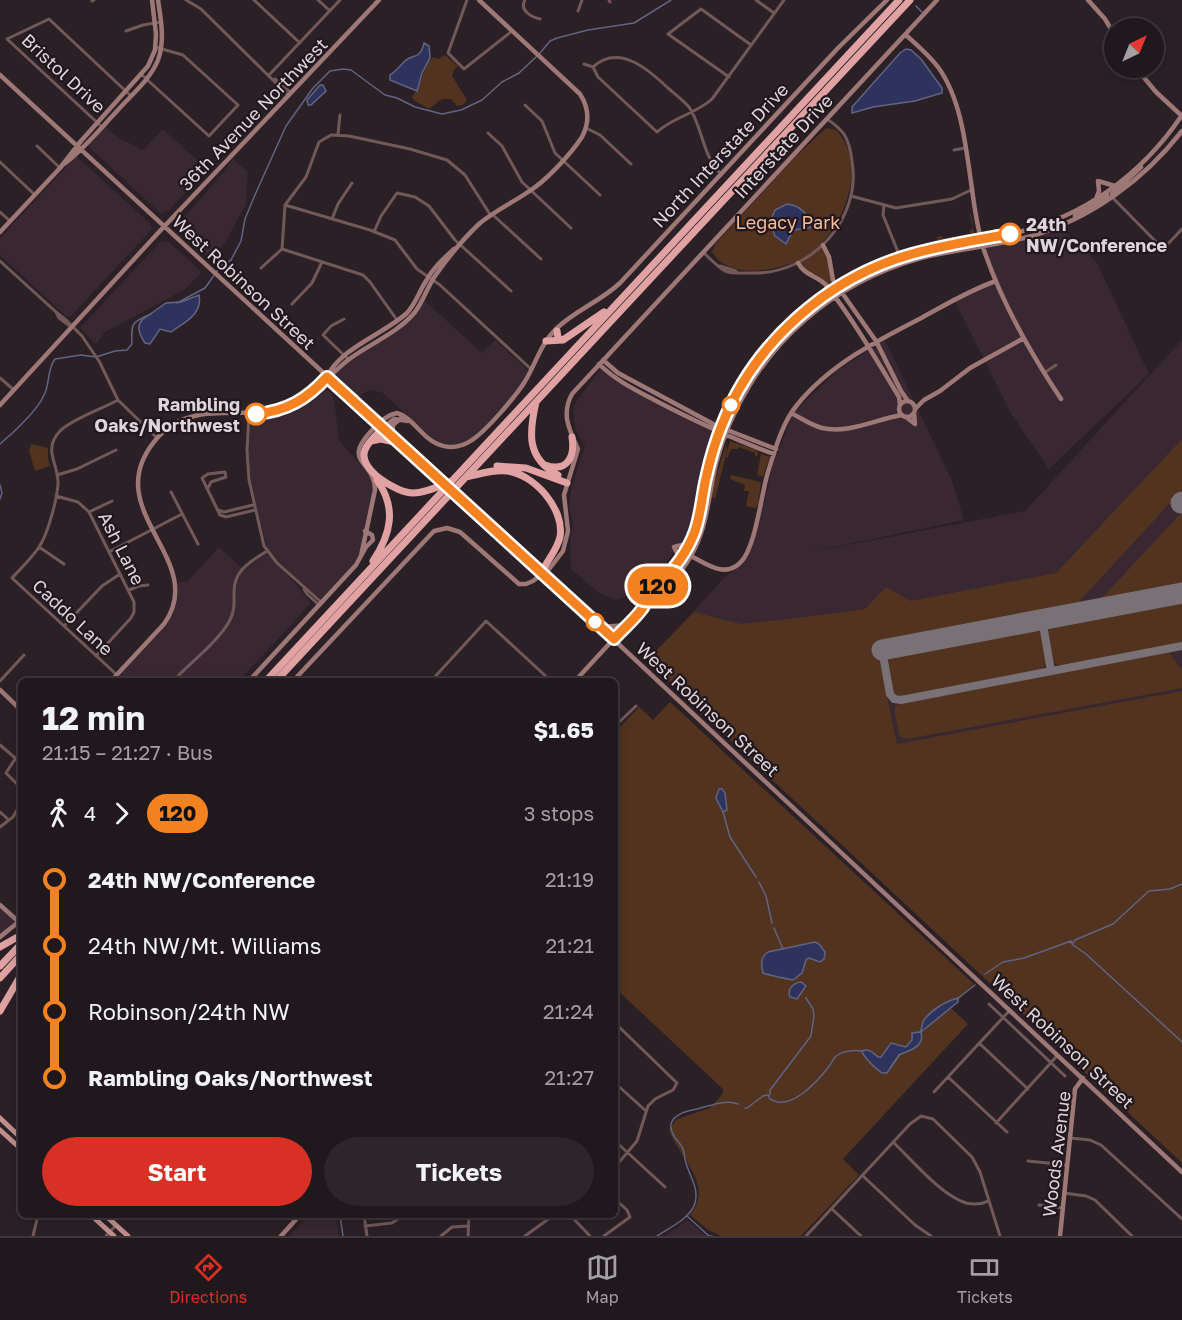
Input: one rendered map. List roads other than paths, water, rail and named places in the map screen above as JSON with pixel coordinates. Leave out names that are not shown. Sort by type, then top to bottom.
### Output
[{"type":"highway","points":[[269,678],[899,0]]},
{"type":"highway","points":[[279,678],[910,0]]},
{"type":"highway","points":[[546,341],[563,340],[582,329],[620,300]]},
{"type":"highway","points":[[557,331],[558,338],[563,340]]},
{"type":"highway","points":[[536,402],[530,436],[533,449],[542,464],[568,481]]},
{"type":"highway","points":[[381,426],[364,450],[366,462],[380,479],[403,492],[419,493],[451,482]]},
{"type":"highway","points":[[542,464],[557,467],[568,462],[573,455],[572,437]]},
{"type":"highway","points":[[371,441],[381,439],[399,443]]},
{"type":"highway","points":[[466,477],[490,468],[509,466],[534,470],[568,481]]},
{"type":"highway","points":[[466,477],[496,470],[514,472],[527,478],[551,501],[560,520],[560,533],[556,548],[541,573]]},
{"type":"highway","points":[[358,582],[380,550],[390,526],[387,497],[381,485],[369,472]]},
{"type":"highway","points":[[0,947],[18,937]]},
{"type":"highway","points":[[0,966],[18,947]]},
{"type":"highway","points":[[0,978],[18,958]]},
{"type":"highway","points":[[0,1011],[18,980]]},
{"type":"main road","points":[[0,232],[144,77],[158,48],[156,0]]},
{"type":"main road","name":"36th Avenue Northwest","points":[[0,405],[164,226],[379,0]]},
{"type":"main road","points":[[114,678],[164,624],[173,604],[176,586],[173,574],[140,500],[138,480],[144,457],[157,438],[170,426],[194,415],[214,412],[249,414],[273,412],[296,404],[312,392],[347,358],[415,312],[430,279],[478,225],[531,191],[580,141],[586,128],[587,109],[582,98],[479,0]]},
{"type":"main road","name":"Interstate Drive","points":[[601,362],[938,0]]},
{"type":"main road","points":[[1088,0],[1104,18]]},
{"type":"main road","name":"North Interstate Drive","points":[[401,419],[408,421],[438,444],[451,447],[464,445],[475,438],[514,396],[546,341],[557,328],[613,290],[883,1]]},
{"type":"main road","points":[[906,35],[932,59],[948,82],[957,105],[982,239],[996,280],[1024,338],[1061,399]]},
{"type":"main road","name":"West Robinson Street","points":[[0,75],[614,639],[1182,1172]]},
{"type":"main road","points":[[1112,197],[1114,192],[1137,173],[1182,115],[1156,92],[1144,78]]},
{"type":"main road","points":[[578,678],[685,566],[695,548],[704,522],[715,469],[726,433],[746,391],[769,358],[796,329],[834,297],[865,279],[907,262],[1032,236],[1068,222],[1112,197],[1154,164],[1182,131]]},
{"type":"main road","points":[[644,608],[645,600],[678,564],[690,543],[698,522],[709,464],[720,430],[745,381],[770,346],[796,319],[837,287],[901,257],[1042,225],[1095,200],[1116,186],[1148,158]]},
{"type":"main road","points":[[1098,181],[1116,186]]},
{"type":"main road","points":[[1098,181],[1107,192]]},
{"type":"main road","points":[[1095,200],[1099,191],[1098,181]]},
{"type":"main road","points":[[1068,222],[1107,196],[1107,192]]},
{"type":"main road","points":[[798,263],[805,273],[823,282],[831,292],[899,397],[899,406],[904,416],[915,424],[915,410],[901,392],[876,341],[837,287],[832,276],[829,256],[823,245]]},
{"type":"main road","points":[[691,556],[715,569],[724,570],[737,566],[745,558],[756,527],[766,480],[791,413],[831,373],[876,341],[960,296],[996,280]]},
{"type":"main road","name":"North Interstate Drive","points":[[546,341],[567,320]]},
{"type":"main road","points":[[791,413],[815,426],[834,429],[854,428],[889,417],[904,416],[984,359],[1024,338]]},
{"type":"main road","points":[[296,678],[434,531],[447,528],[460,532],[519,584],[530,583],[555,563],[566,544],[568,525],[564,499],[578,449],[566,418],[569,399],[601,362],[720,430],[775,452]]},
{"type":"main road","points":[[889,417],[903,401],[924,400]]},
{"type":"main road","points":[[381,426],[388,416],[395,413],[403,415],[408,421]]},
{"type":"main road","points":[[361,556],[375,490],[374,483],[358,451],[362,441],[381,426],[391,420],[401,419]]},
{"type":"main road","points":[[392,437],[393,425],[401,419]]},
{"type":"main road","points":[[691,556],[690,551],[698,533],[698,522]]},
{"type":"main road","points":[[252,678],[351,571],[373,538],[371,533],[365,531]]},
{"type":"main road","points":[[674,547],[690,543]]},
{"type":"main road","points":[[674,547],[685,552]]},
{"type":"main road","points":[[674,547],[678,555],[678,564]]},
{"type":"main road","points":[[695,548],[701,561]]},
{"type":"main road","points":[[667,587],[685,559],[685,552]]},
{"type":"main road","points":[[685,566],[701,561]]},
{"type":"main road","points":[[601,627],[627,625]]},
{"type":"main road","points":[[0,690],[18,707]]},
{"type":"main road","points":[[0,905],[18,919]]},
{"type":"main road","points":[[0,938],[18,923]]},
{"type":"main road","name":"Woods Avenue","points":[[1060,1236],[1076,1089],[1083,1078]]},
{"type":"main road","points":[[0,1118],[18,1135]]},
{"type":"main road","points":[[0,1130],[18,1146]]},
{"type":"main road","points":[[94,1218],[110,1235]]},
{"type":"main road","points":[[108,1218],[128,1236]]},
{"type":"main road","points":[[281,1236],[297,1218]]},
{"type":"street","points":[[186,0],[201,9],[290,94]]},
{"type":"street","points":[[254,0],[300,43]]},
{"type":"street","points":[[318,0],[330,11]]},
{"type":"street","points":[[269,75],[340,0]]},
{"type":"street","points":[[467,0],[448,53],[464,69],[512,31]]},
{"type":"street","points":[[525,0],[524,9],[540,19]]},
{"type":"street","points":[[756,0],[774,13]]},
{"type":"street","points":[[584,64],[593,67],[598,77],[657,132],[670,122],[703,107],[712,99],[784,0]]},
{"type":"street","points":[[578,10],[580,1]]},
{"type":"street","points":[[729,77],[668,34],[701,9],[751,45]]},
{"type":"street","name":"Bristol Drive","points":[[100,125],[8,39],[49,19],[128,94]]},
{"type":"street","points":[[126,31],[158,22]]},
{"type":"street","points":[[144,77],[209,136],[238,105],[183,55],[158,48]]},
{"type":"street","points":[[593,67],[609,58],[639,63],[683,101],[692,113],[708,157],[721,174]]},
{"type":"street","points":[[525,105],[542,121],[552,149],[600,195]]},
{"type":"street","points":[[338,134],[340,115]]},
{"type":"street","points":[[703,252],[725,271],[766,273],[798,263],[823,245],[841,222],[851,196],[853,173],[849,146],[841,131],[827,118]]},
{"type":"street","points":[[586,128],[600,135],[631,164]]},
{"type":"street","points":[[488,133],[502,146],[520,180],[571,228]]},
{"type":"street","points":[[261,268],[282,249],[285,205],[309,171],[319,142],[328,135],[338,134],[431,154],[447,160],[465,175],[492,215],[541,260]]},
{"type":"street","points":[[37,146],[60,168]]},
{"type":"street","points":[[954,150],[965,148]]},
{"type":"street","points":[[0,162],[35,195]]},
{"type":"street","points":[[332,219],[338,204],[352,183]]},
{"type":"street","points":[[851,196],[884,206],[904,207],[952,199],[973,189]]},
{"type":"street","points":[[374,232],[379,219],[397,193],[415,197],[429,206],[446,230],[511,291]]},
{"type":"street","points":[[1112,197],[1162,249],[1182,229]]},
{"type":"street","points":[[285,205],[395,240],[417,269],[531,369]]},
{"type":"street","points":[[884,206],[883,215],[901,257]]},
{"type":"street","points":[[0,212],[10,221]]},
{"type":"street","points":[[282,249],[365,277],[398,323]]},
{"type":"street","points":[[0,261],[91,347],[118,400],[157,438]]},
{"type":"street","points":[[292,304],[312,283],[322,262]]},
{"type":"street","points":[[344,319],[331,326],[323,335],[347,358]]},
{"type":"street","points":[[1044,373],[1056,365]]},
{"type":"street","points":[[0,378],[14,390]]},
{"type":"street","points":[[64,564],[39,547],[45,536],[56,496],[57,475],[51,453],[55,440],[60,431],[118,400]]},
{"type":"street","points":[[249,414],[247,465],[262,539],[267,551],[277,563],[320,604]]},
{"type":"street","points":[[57,475],[77,469],[116,450]]},
{"type":"street","points":[[208,488],[211,482],[226,477],[225,472],[220,471],[203,477],[203,482],[220,515],[224,518],[255,510]]},
{"type":"street","points":[[171,492],[198,544]]},
{"type":"street","name":"Ash Lane","points":[[56,496],[78,502],[88,512],[135,605],[132,616],[96,656]]},
{"type":"street","points":[[88,512],[112,501]]},
{"type":"street","points":[[218,510],[224,512],[254,505]]},
{"type":"street","points":[[109,552],[182,514]]},
{"type":"street","name":"Caddo Lane","points":[[39,547],[12,578],[117,675]]},
{"type":"street","points":[[178,678],[229,622],[234,607],[235,583],[239,573],[247,564],[267,551]]},
{"type":"street","points":[[64,626],[102,586],[120,574]]},
{"type":"street","points":[[129,590],[139,585],[148,585]]},
{"type":"street","points":[[434,678],[486,621],[547,678]]},
{"type":"street","points":[[0,681],[24,655]]},
{"type":"street","points":[[618,723],[636,706]]},
{"type":"street","points":[[0,745],[18,761]]},
{"type":"street","points":[[15,759],[6,774],[18,785]]},
{"type":"street","points":[[0,827],[9,820],[18,807]]},
{"type":"street","points":[[0,812],[9,820]]},
{"type":"street","points":[[989,1004],[1065,1076]]},
{"type":"street","points":[[934,1092],[1010,1010]]},
{"type":"street","points":[[618,1026],[675,1080],[677,1086],[651,1103],[646,1111],[639,1137],[618,1164]]},
{"type":"street","points":[[979,1043],[1028,1089]]},
{"type":"street","points":[[996,1123],[1059,1055]]},
{"type":"street","points":[[948,1077],[1007,1132]]},
{"type":"street","points":[[618,1086],[646,1111]]},
{"type":"street","points":[[806,1236],[893,1143],[919,1117],[924,1116],[933,1119],[968,1152],[977,1165],[1000,1236]]},
{"type":"street","points":[[1059,1120],[1072,1121]]},
{"type":"street","points":[[1070,1138],[1090,1140],[1101,1144],[1182,1219]]},
{"type":"street","points":[[893,1143],[952,1196],[971,1204],[989,1201]]},
{"type":"street","points":[[618,1144],[665,1187]]},
{"type":"street","points":[[1029,1161],[1067,1165]]},
{"type":"street","points":[[863,1176],[915,1225],[931,1236]]},
{"type":"street","points":[[1065,1193],[1086,1196],[1095,1200],[1132,1236]]},
{"type":"street","points":[[604,1236],[630,1217],[627,1210],[618,1202]]},
{"type":"street","points":[[1039,1205],[1063,1208]]},
{"type":"street","points":[[832,1209],[861,1236]]},
{"type":"street","points":[[33,1236],[37,1218]]},
{"type":"street","points":[[364,1218],[367,1236]]},
{"type":"street","points":[[365,1226],[392,1223],[400,1218]]},
{"type":"street","points":[[468,1218],[468,1236]]},
{"type":"street","points":[[525,1236],[550,1218]]},
{"type":"street","points":[[573,1218],[590,1236]]},
{"type":"street","points":[[110,1235],[116,1225]]},
{"type":"street","points":[[441,1236],[452,1227],[468,1226]]},
{"type":"water","points":[[424,43],[429,46],[430,58],[422,73],[417,91],[390,80],[390,75],[404,62],[418,55]]},
{"type":"water","points":[[906,49],[911,50],[921,59],[942,88],[942,93],[915,101],[873,107],[852,113],[852,107]]},
{"type":"water","points":[[320,85],[323,85],[326,91],[311,105],[308,105],[307,100]]},
{"type":"water","points":[[787,204],[803,212],[810,228],[794,231],[786,244],[775,236],[770,222],[775,210]]},
{"type":"water","points":[[199,295],[200,302],[192,317],[171,332],[160,329],[150,344],[145,343],[139,331],[142,320],[166,303],[181,302]]},
{"type":"water","points":[[719,789],[725,793],[727,810],[723,812],[716,798]]},
{"type":"water","points":[[815,942],[825,952],[824,959],[820,962],[809,958],[806,960],[802,973],[793,980],[763,973],[762,961],[768,952]]},
{"type":"water","points":[[801,982],[806,986],[797,999],[790,997],[791,987]]},
{"type":"water","points":[[958,998],[958,1002],[921,1032],[919,1045],[899,1055],[887,1073],[879,1071],[863,1054],[862,1051],[867,1050],[881,1057],[891,1043],[906,1047],[912,1040],[912,1033],[920,1032],[929,1014],[943,1004]]},
{"type":"waterway","points":[[540,53],[550,41],[557,38],[588,30],[634,23],[671,0]]},
{"type":"waterway","points":[[916,6],[922,12]]},
{"type":"waterway","points":[[177,303],[205,288],[220,267],[231,260],[241,241],[245,219],[254,197],[286,126],[313,88],[330,71],[351,70],[385,95],[415,107],[442,114],[461,110],[482,100],[502,82],[519,73],[536,57]]},
{"type":"waterway","points":[[0,444],[25,421],[41,401],[55,359],[81,355],[96,357],[127,350],[132,344],[134,324],[151,314]]},
{"type":"waterway","points":[[0,485],[2,493],[0,499]]},
{"type":"waterway","points":[[723,812],[730,837],[756,877]]},
{"type":"waterway","points":[[759,882],[766,896],[772,923]]},
{"type":"waterway","points":[[985,974],[1003,962],[1024,958],[1071,941],[1072,944],[1075,940],[1113,924],[1149,891],[1170,889],[1182,884]]},
{"type":"waterway","points":[[774,928],[783,949]]},
{"type":"waterway","points":[[1073,945],[1086,954],[1182,1042]]},
{"type":"waterway","points":[[957,999],[975,985]]},
{"type":"waterway","points":[[770,1094],[770,1090],[811,1036],[814,1016],[813,1009],[806,998]]},
{"type":"waterway","points":[[769,1095],[769,1098],[777,1102],[794,1099],[811,1087],[835,1057],[848,1051],[862,1051]]},
{"type":"waterway","points":[[891,1067],[900,1054]]},
{"type":"waterway","points":[[745,1108],[768,1095]]},
{"type":"waterway","points":[[657,1236],[689,1213],[696,1198],[695,1187],[683,1149],[671,1128],[673,1119],[687,1111],[728,1102],[738,1104]]},
{"type":"waterway","points":[[687,1216],[709,1236],[712,1236]]},
{"type":"waterway","points":[[340,1218],[343,1236]]},
{"type":"place","name":"24th NW/Conference","points":[[1010,234]]},
{"type":"place","name":"Rambling Oaks/Northwest","points":[[256,414]]},
{"type":"park label","name":"Legacy Park","points":[[788,222]]}]
